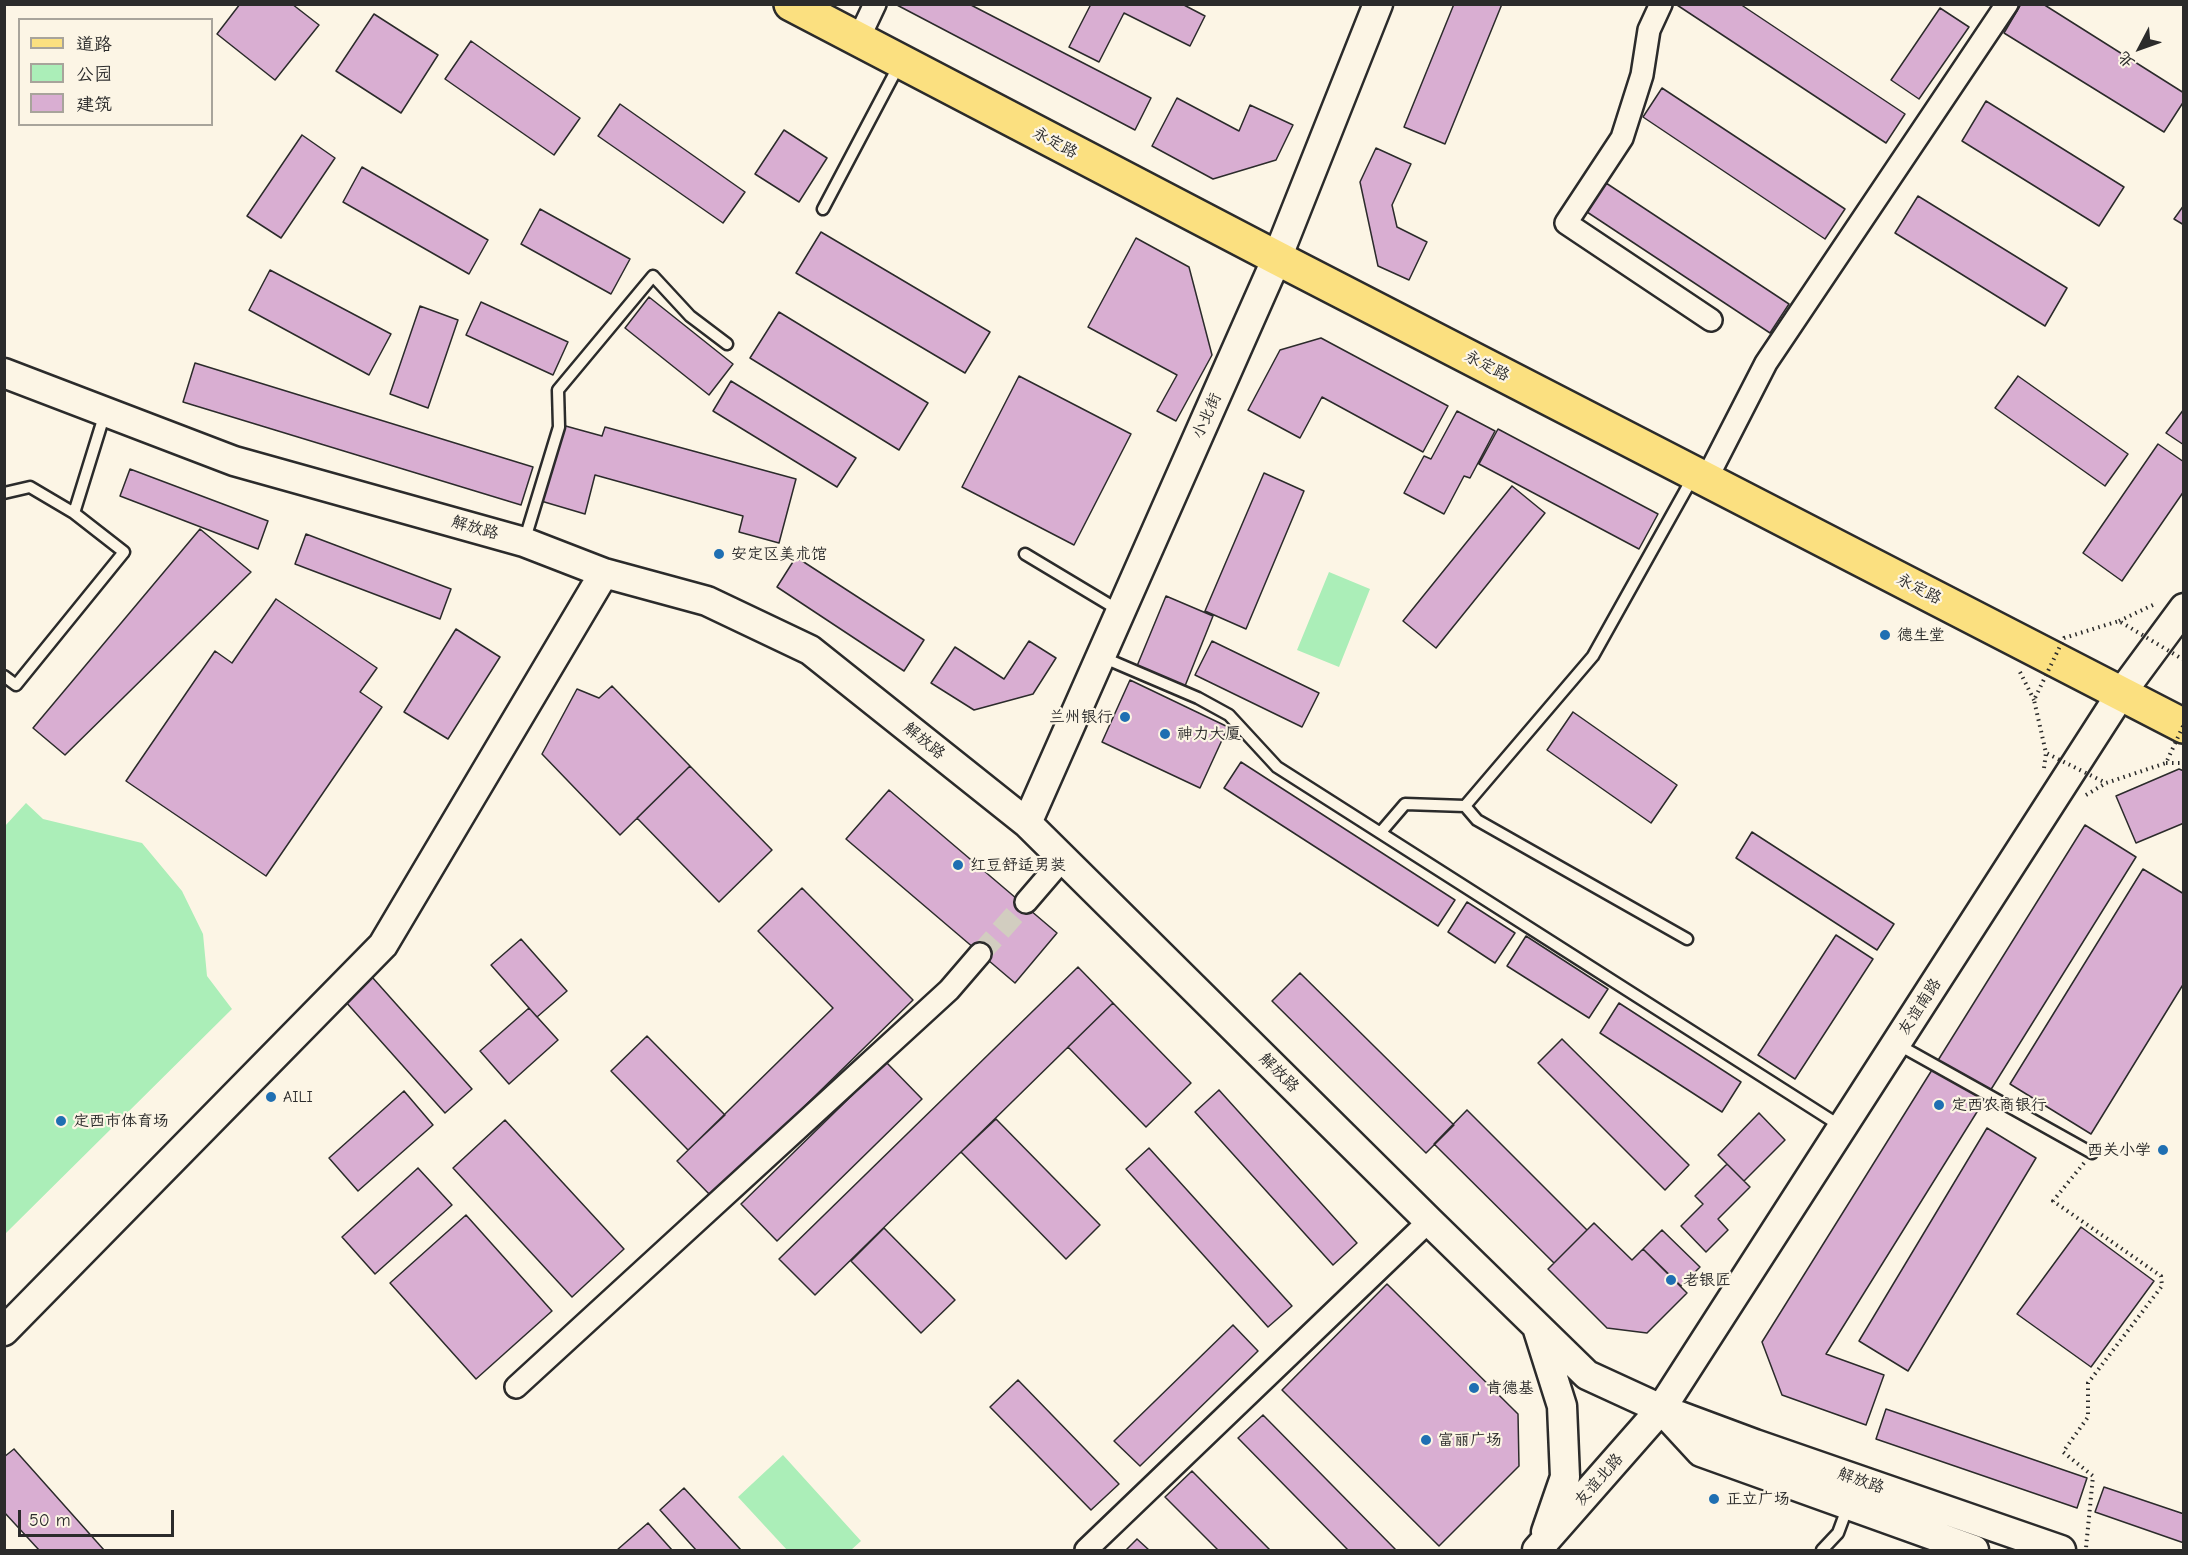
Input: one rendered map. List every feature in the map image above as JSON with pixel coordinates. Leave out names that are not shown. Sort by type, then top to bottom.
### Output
[{"type":"main road","name":"永定路","points":[[791,4],[1700,477],[2184,725]]},
{"type":"main road","name":"小北街","points":[[1027,823],[1277,258],[1378,4]]},
{"type":"main road","name":"解放路","points":[[4,373],[234,461],[524,542],[604,573],[707,601],[810,650],[1027,823],[1587,1375],[1661,1410],[1852,1493],[1974,1551]]},
{"type":"main road","points":[[4,1331],[382,945],[604,573]]},
{"type":"main road","name":"友谊南路","points":[[1661,1410],[2122,692],[2173,605]]},
{"type":"main road","points":[[1536,1325],[1562,1406],[1565,1477],[1539,1548]]},
{"type":"main road","name":"友谊北路","points":[[1539,1548],[1661,1410]]},
{"type":"main road","name":"解放路","points":[[1852,1493],[2061,1551]]},
{"type":"street","points":[[858,40],[874,4]]},
{"type":"street","points":[[1661,4],[1649,30],[1642,75],[1622,138],[1566,223],[1711,320]]},
{"type":"street","points":[[1700,477],[1766,363],[2007,4]]},
{"type":"street","points":[[1026,902],[1063,859]]},
{"type":"street","points":[[516,1387],[949,990],[980,954]]},
{"type":"street","points":[[1086,1551],[1429,1221]]},
{"type":"lane","points":[[823,209],[901,62]]},
{"type":"lane","points":[[524,542],[559,427],[558,390],[653,276],[690,316],[727,344]]},
{"type":"lane","points":[[74,513],[106,412]]},
{"type":"lane","points":[[1465,806],[1593,656],[1700,477]]},
{"type":"lane","points":[[4,493],[30,487],[74,513],[124,552],[16,685],[4,676]]},
{"type":"lane","points":[[1025,554],[1120,611]]},
{"type":"lane","points":[[1102,657],[1198,698],[1229,715],[1277,767],[1843,1127]]},
{"type":"lane","points":[[1381,832],[1405,804],[1465,806],[1477,820],[1687,939]]},
{"type":"lane","points":[[1896,1044],[2092,1153]]},
{"type":"lane","points":[[1822,1551],[1838,1533],[1852,1493]]},
{"type":"path","points":[[2173,605],[2064,638],[2034,700],[2046,753],[2106,783],[2166,763],[2184,763]]},
{"type":"path","points":[[2119,621],[2184,660]]},
{"type":"path","points":[[2166,763],[2184,725]]},
{"type":"path","points":[[2086,1551],[2093,1476],[2063,1452],[2088,1417],[2088,1383],[2163,1286],[2161,1276],[2054,1201],[2092,1153]]},
{"type":"green space","points":[[1329,572],[1370,589],[1339,667],[1297,650]]},
{"type":"green space","name":"定西市体育场","points":[[26,803],[43,819],[142,843],[182,891],[203,934],[207,976],[232,1009],[5,1234],[5,826]]},
{"type":"green space","points":[[783,1455],[861,1541],[851,1550],[787,1550],[738,1497]]},
{"type":"building","points":[[240,4],[292,4],[319,25],[275,80],[217,34]]},
{"type":"building","points":[[895,4],[969,4],[1151,98],[1135,130]]},
{"type":"building","points":[[1091,4],[1182,4],[1205,16],[1190,46],[1124,13],[1099,62],[1069,47]]},
{"type":"building","points":[[1454,4],[1502,4],[1445,144],[1404,127]]},
{"type":"building","points":[[1740,4],[1905,114],[1886,143],[1677,5]]},
{"type":"building","points":[[2021,4],[2043,4],[2184,93],[2184,101],[2164,132],[2004,33]]},
{"type":"building","points":[[1940,8],[1969,27],[1919,99],[1891,80]]},
{"type":"building","points":[[374,14],[438,55],[401,113],[336,71]]},
{"type":"building","points":[[471,41],[580,118],[554,155],[445,79]]},
{"type":"building","points":[[1662,88],[1845,209],[1825,239],[1643,117]]},
{"type":"building","points":[[1177,98],[1239,131],[1250,105],[1293,125],[1276,160],[1213,179],[1152,146]]},
{"type":"building","points":[[1986,101],[2124,187],[2099,226],[1962,141]]},
{"type":"building","points":[[620,104],[745,192],[723,223],[598,136]]},
{"type":"building","points":[[784,130],[827,158],[799,202],[755,174]]},
{"type":"building","points":[[302,135],[335,158],[281,238],[247,216]]},
{"type":"building","points":[[1376,148],[1411,164],[1392,205],[1397,227],[1427,242],[1409,280],[1378,266],[1360,182]]},
{"type":"building","points":[[362,167],[488,240],[469,274],[343,202]]},
{"type":"building","points":[[1606,183],[1789,304],[1770,333],[1587,212]]},
{"type":"building","points":[[1918,196],[2067,288],[2045,326],[1895,233]]},
{"type":"building","points":[[2184,205],[2184,225],[2174,219]]},
{"type":"building","points":[[540,209],[630,259],[611,294],[521,244]]},
{"type":"building","points":[[821,232],[990,332],[965,373],[796,273]]},
{"type":"building","points":[[1136,238],[1189,267],[1212,355],[1176,421],[1157,411],[1177,375],[1088,327]]},
{"type":"building","points":[[270,270],[391,334],[369,375],[249,310]]},
{"type":"building","points":[[649,297],[733,364],[709,395],[625,328]]},
{"type":"building","points":[[481,302],[568,342],[553,375],[466,335]]},
{"type":"building","points":[[420,306],[458,320],[428,408],[390,394]]},
{"type":"building","points":[[779,312],[928,403],[899,450],[750,358]]},
{"type":"building","points":[[1321,338],[1448,406],[1423,452],[1322,397],[1300,438],[1248,410],[1280,350]]},
{"type":"building","points":[[195,363],[533,467],[521,505],[183,402]]},
{"type":"building","points":[[1019,376],[1131,434],[1074,545],[962,487]]},
{"type":"building","points":[[2018,376],[2128,454],[2105,486],[1995,408]]},
{"type":"building","points":[[731,381],[856,458],[837,487],[713,411]]},
{"type":"building","points":[[2184,409],[2184,445],[2166,433]]},
{"type":"building","points":[[1457,411],[1495,431],[1470,478],[1464,476],[1444,514],[1404,493],[1424,456],[1431,459]]},
{"type":"building","points":[[562,425],[602,436],[605,427],[796,479],[779,543],[739,532],[743,516],[595,475],[585,514],[541,501]]},
{"type":"building","points":[[1498,429],[1658,514],[1639,549],[1479,464]]},
{"type":"building","points":[[2158,444],[2184,462],[2184,491],[2122,581],[2083,553]]},
{"type":"building","points":[[130,469],[268,521],[258,549],[120,496]]},
{"type":"building","points":[[1264,473],[1304,491],[1246,629],[1205,611]]},
{"type":"building","points":[[1512,486],[1545,513],[1436,648],[1403,621]]},
{"type":"building","points":[[200,529],[251,572],[65,755],[33,728]]},
{"type":"building","points":[[306,534],[451,589],[440,619],[295,564]]},
{"type":"building","points":[[796,557],[924,640],[904,671],[777,587]]},
{"type":"building","points":[[1166,596],[1213,616],[1185,686],[1137,666]]},
{"type":"building","points":[[276,599],[377,668],[360,692],[382,707],[266,876],[126,781],[215,651],[232,663]]},
{"type":"building","points":[[456,629],[500,657],[448,739],[404,712]]},
{"type":"building","points":[[1029,641],[1056,658],[1033,694],[974,710],[931,683],[955,647],[1004,679]]},
{"type":"building","points":[[1212,641],[1319,693],[1302,727],[1195,675]]},
{"type":"building","name":"神力大厦","points":[[1130,680],[1228,727],[1200,788],[1102,742]]},
{"type":"building","points":[[612,686],[690,766],[620,835],[542,754],[577,689],[599,698]]},
{"type":"building","points":[[1573,712],[1677,785],[1651,823],[1547,750]]},
{"type":"building","points":[[1241,762],[1455,900],[1438,926],[1224,788]]},
{"type":"building","points":[[690,766],[772,850],[719,902],[637,818]]},
{"type":"building","points":[[2179,769],[2184,771],[2184,823],[2136,843],[2116,796]]},
{"type":"building","points":[[889,790],[1057,933],[1015,983],[846,839]]},
{"type":"building","points":[[2085,825],[2136,857],[1826,1354],[1884,1375],[1866,1425],[1782,1395],[1762,1342]]},
{"type":"building","points":[[1752,832],[1894,924],[1877,950],[1736,858]]},
{"type":"building","points":[[2143,869],[2184,894],[2184,983],[2091,1134],[2010,1084]]},
{"type":"building","points":[[802,888],[913,1000],[712,1197],[677,1161],[833,1008],[758,931]]},
{"type":"building","points":[[1467,902],[1515,933],[1495,963],[1448,932]]},
{"type":"building","points":[[1836,935],[1873,959],[1795,1079],[1758,1055]]},
{"type":"building","points":[[1526,936],[1608,989],[1589,1018],[1507,966]]},
{"type":"building","points":[[521,939],[567,991],[537,1017],[491,965]]},
{"type":"building","points":[[1078,967],[1113,1003],[815,1295],[779,1259]]},
{"type":"building","points":[[1300,973],[1454,1125],[1426,1153],[1272,1001]]},
{"type":"building","points":[[372,977],[472,1089],[445,1113],[345,1001]]},
{"type":"building","points":[[1113,1003],[1191,1083],[1146,1127],[1068,1047]]},
{"type":"building","points":[[1619,1003],[1741,1082],[1722,1112],[1600,1033]]},
{"type":"building","points":[[529,1008],[558,1040],[509,1084],[480,1051]]},
{"type":"building","points":[[647,1036],[725,1115],[688,1150],[611,1071]]},
{"type":"building","points":[[1562,1039],[1689,1165],[1665,1190],[1538,1063]]},
{"type":"building","points":[[886,1062],[922,1099],[777,1241],[741,1204]]},
{"type":"building","points":[[1219,1090],[1357,1243],[1333,1265],[1195,1112]]},
{"type":"building","points":[[404,1091],[433,1125],[358,1191],[329,1158]]},
{"type":"building","points":[[1467,1110],[1587,1230],[1554,1263],[1434,1144]]},
{"type":"building","points":[[1759,1113],[1785,1140],[1744,1181],[1718,1155]]},
{"type":"building","points":[[996,1119],[1100,1225],[1066,1259],[961,1152]]},
{"type":"building","points":[[505,1120],[624,1249],[572,1297],[453,1168]]},
{"type":"building","points":[[1987,1128],[2036,1158],[1908,1371],[1859,1341]]},
{"type":"building","points":[[1149,1148],[1292,1306],[1268,1327],[1126,1169]]},
{"type":"building","points":[[1727,1164],[1750,1187],[1718,1219],[1728,1230],[1706,1252],[1681,1226],[1703,1204],[1695,1196]]},
{"type":"building","points":[[418,1168],[452,1205],[375,1274],[342,1237]]},
{"type":"building","points":[[466,1215],[552,1311],[476,1379],[390,1283]]},
{"type":"building","points":[[1594,1223],[1632,1260],[1643,1249],[1687,1293],[1647,1333],[1607,1328],[1548,1269]]},
{"type":"building","points":[[2081,1227],[2154,1281],[2091,1367],[2017,1314]]},
{"type":"building","points":[[884,1228],[955,1300],[921,1333],[851,1261]]},
{"type":"building","points":[[1662,1230],[1700,1267],[1681,1286],[1643,1249]]},
{"type":"building","name":"富丽广场","points":[[1387,1284],[1518,1414],[1519,1466],[1439,1546],[1282,1390]]},
{"type":"building","points":[[1233,1325],[1258,1351],[1140,1466],[1114,1441]]},
{"type":"building","points":[[1018,1380],[1119,1484],[1091,1510],[990,1407]]},
{"type":"building","points":[[1886,1409],[2087,1478],[2077,1508],[1876,1439]]},
{"type":"building","points":[[1263,1415],[1396,1550],[1348,1550],[1238,1438]]},
{"type":"building","points":[[14,1449],[104,1550],[39,1550],[4,1512],[4,1457]]},
{"type":"building","points":[[1192,1471],[1270,1550],[1218,1550],[1165,1497]]},
{"type":"building","points":[[2104,1487],[2184,1514],[2184,1543],[2095,1512]]},
{"type":"building","points":[[684,1488],[741,1550],[696,1550],[660,1510]]},
{"type":"building","points":[[648,1523],[672,1550],[617,1550]]},
{"type":"building","points":[[1137,1539],[1149,1550],[1126,1550]]},
{"type":"tunnel","points":[[980,954],[1026,902]]},
{"type":"place","name":"安定区美术馆","points":[[719,554]]},
{"type":"place","name":"德生堂","points":[[1885,635]]},
{"type":"place","name":"兰州银行","points":[[1125,717]]},
{"type":"place","name":"神力大厦","points":[[1165,734]]},
{"type":"place","name":"红豆舒适男装","points":[[958,865]]},
{"type":"place","name":"AILI","points":[[271,1097]]},
{"type":"place","name":"定西农商银行","points":[[1939,1105]]},
{"type":"place","name":"定西市体育场","points":[[61,1121]]},
{"type":"place","name":"西关小学","points":[[2163,1150]]},
{"type":"place","name":"老银匠","points":[[1671,1280]]},
{"type":"place","name":"肯德基","points":[[1474,1388]]},
{"type":"place","name":"富丽广场","points":[[1426,1440]]},
{"type":"place","name":"正立广场","points":[[1714,1499]]}]
